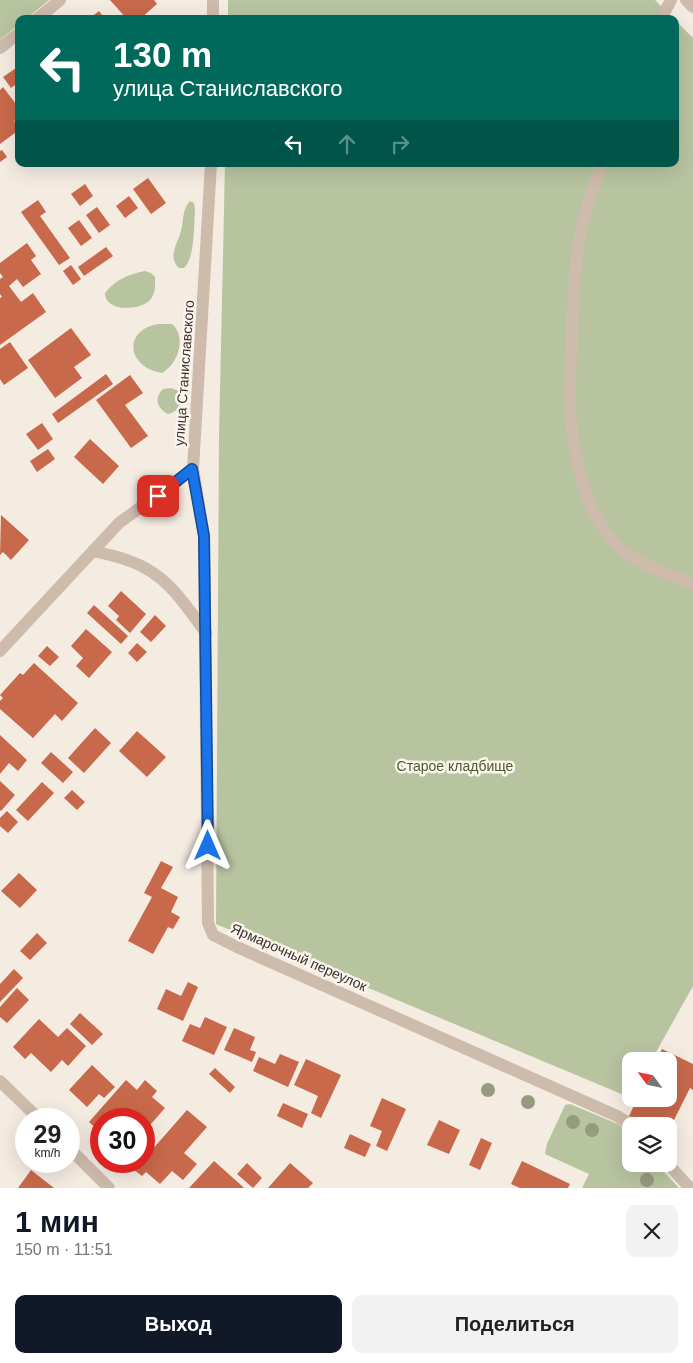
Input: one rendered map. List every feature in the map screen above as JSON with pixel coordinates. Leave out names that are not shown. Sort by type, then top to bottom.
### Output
[{"type":"street","points":[[42,15],[60,0]]},
{"type":"street","points":[[212,0],[213,15]]},
{"type":"street","points":[[663,15],[671,0]]},
{"type":"street","points":[[686,0],[693,7]]},
{"type":"street","points":[[0,48],[15,36]]},
{"type":"street","name":"улица Станиславского","points":[[192,469],[211,167]]},
{"type":"street","points":[[601,167],[580,234],[574,270],[570,406],[577,459],[593,509],[603,527],[618,546],[638,561],[693,584]]},
{"type":"street","points":[[0,651],[120,523],[192,469]]},
{"type":"street","name":"Ярмарочный переулок","points":[[192,469],[204,536],[208,923],[213,935],[622,1119]]},
{"type":"street","points":[[93,551],[130,561],[158,576],[178,595],[206,634]]},
{"type":"street","points":[[0,1080],[28,1108]]},
{"type":"street","points":[[80,1159],[109,1188]]},
{"type":"street","points":[[675,1172],[690,1188]]},
{"type":"green space","points":[[0,0],[49,0],[31,15],[15,15],[15,27],[0,40]]},
{"type":"green space","points":[[228,0],[655,0],[670,15],[228,15]]},
{"type":"green space","name":"Старое кладбище","points":[[679,24],[693,38],[693,986],[656,1052],[622,1052],[622,1094],[216,924],[219,437],[225,167],[679,167]]},
{"type":"green space","points":[[190,201],[194,203],[195,209],[192,249],[188,263],[184,268],[179,268],[174,259],[174,250],[181,231],[184,211]]},
{"type":"green space","points":[[145,271],[155,277],[155,289],[150,300],[145,304],[131,308],[111,304],[105,293],[109,288],[128,276]]},
{"type":"green space","points":[[158,324],[172,324],[177,329],[180,343],[176,357],[168,369],[162,373],[141,364],[133,348],[134,341],[139,333]]},
{"type":"green space","points":[[171,388],[179,391],[180,406],[172,413],[168,414],[159,407],[158,396],[163,389]]},
{"type":"green space","points":[[570,1104],[622,1127],[622,1172],[664,1172],[679,1188],[582,1188],[589,1174],[545,1154],[547,1144],[565,1105]]},
{"type":"building","points":[[110,0],[154,0],[157,4],[145,15],[123,15]]},
{"type":"building","points":[[99,11],[102,15],[94,15]]},
{"type":"building","points":[[15,69],[15,85],[11,88],[3,77]]},
{"type":"building","points":[[3,87],[15,103],[15,133],[0,144],[0,90]]},
{"type":"building","points":[[2,150],[7,157],[0,162],[0,151]]},
{"type":"building","points":[[148,178],[166,203],[151,214],[133,189]]},
{"type":"building","points":[[85,184],[93,196],[80,206],[71,194]]},
{"type":"building","points":[[129,196],[138,208],[125,218],[116,206]]},
{"type":"building","points":[[38,200],[46,212],[40,216],[70,258],[59,265],[21,212]]},
{"type":"building","points":[[97,207],[110,225],[99,233],[86,215]]},
{"type":"building","points":[[79,220],[92,238],[81,246],[68,228]]},
{"type":"building","points":[[27,243],[36,256],[31,260],[41,274],[23,287],[17,279],[9,286],[21,302],[33,293],[46,312],[0,345],[0,298],[2,297],[0,294],[0,279],[3,277],[0,273],[0,263]]},
{"type":"building","points":[[106,247],[113,256],[84,276],[78,267]]},
{"type":"building","points":[[71,265],[81,279],[73,285],[63,271]]},
{"type":"building","points":[[71,328],[91,355],[74,367],[82,378],[55,398],[28,360]]},
{"type":"building","points":[[10,342],[28,368],[4,385],[0,379],[0,349]]},
{"type":"building","points":[[106,374],[113,384],[58,423],[52,414]]},
{"type":"building","points":[[130,375],[143,393],[125,405],[148,436],[131,448],[96,400]]},
{"type":"building","points":[[42,423],[53,439],[38,450],[26,434]]},
{"type":"building","points":[[90,439],[119,466],[103,484],[74,457]]},
{"type":"building","points":[[48,449],[55,459],[37,472],[30,461]]},
{"type":"building","points":[[1,515],[29,540],[11,560],[3,552],[0,555]]},
{"type":"building","points":[[121,591],[146,614],[130,633],[116,620],[119,616],[108,606]]},
{"type":"building","points":[[94,605],[128,636],[121,644],[87,613]]},
{"type":"building","points":[[155,615],[166,626],[151,642],[140,632]]},
{"type":"building","points":[[86,629],[112,652],[89,678],[76,666],[83,658],[71,646]]},
{"type":"building","points":[[137,643],[147,652],[137,662],[128,653]]},
{"type":"building","points":[[47,646],[59,657],[50,666],[38,656]]},
{"type":"building","points":[[34,663],[78,703],[62,721],[55,714],[33,738],[0,709],[0,701],[3,698],[0,695],[20,673],[23,675]]},
{"type":"building","points":[[95,728],[111,743],[84,773],[68,758]]},
{"type":"building","points":[[137,731],[166,757],[147,777],[119,751]]},
{"type":"building","points":[[0,735],[27,760],[18,771],[9,763],[0,774]]},
{"type":"building","points":[[51,752],[73,772],[63,783],[41,763]]},
{"type":"building","points":[[0,781],[15,795],[1,811],[0,810]]},
{"type":"building","points":[[42,782],[54,793],[28,821],[16,810]]},
{"type":"building","points":[[72,790],[85,802],[77,810],[64,798]]},
{"type":"building","points":[[7,811],[18,822],[8,833],[0,826],[0,818]]},
{"type":"building","points":[[161,861],[173,867],[161,888],[178,897],[171,912],[180,917],[173,929],[168,927],[153,954],[128,941],[152,897],[144,893]]},
{"type":"building","points":[[19,873],[37,890],[20,908],[1,891]]},
{"type":"building","points":[[37,933],[47,943],[30,960],[20,951]]},
{"type":"building","points":[[14,969],[23,978],[0,1002],[0,984]]},
{"type":"building","points":[[188,982],[198,987],[183,1021],[157,1009],[166,989],[181,996]]},
{"type":"building","points":[[17,988],[29,1000],[7,1023],[0,1017],[0,1007]]},
{"type":"building","points":[[80,1013],[103,1034],[92,1045],[70,1024]]},
{"type":"building","points":[[205,1017],[227,1027],[214,1055],[182,1041],[190,1024],[200,1028]]},
{"type":"building","points":[[39,1019],[58,1037],[67,1028],[86,1046],[68,1066],[62,1060],[51,1072],[31,1053],[25,1059],[13,1047]]},
{"type":"building","points":[[234,1028],[255,1037],[250,1050],[256,1052],[252,1062],[224,1050]]},
{"type":"building","points":[[280,1054],[299,1062],[288,1087],[253,1071],[259,1057],[275,1064]]},
{"type":"building","points":[[678,1057],[693,1064],[693,1090],[690,1088],[676,1117],[629,1116],[633,1108],[678,1108]]},
{"type":"building","points":[[306,1059],[341,1075],[321,1118],[311,1113],[318,1096],[294,1085]]},
{"type":"building","points":[[92,1065],[115,1087],[104,1098],[99,1094],[87,1107],[69,1090]]},
{"type":"building","points":[[215,1068],[235,1087],[230,1093],[209,1074]]},
{"type":"building","points":[[126,1080],[137,1090],[145,1080],[157,1091],[152,1097],[165,1108],[155,1119],[155,1108],[101,1108]]},
{"type":"building","points":[[382,1098],[406,1109],[387,1151],[376,1146],[382,1131],[370,1126]]},
{"type":"building","points":[[283,1103],[308,1114],[302,1128],[277,1116]]},
{"type":"building","points":[[187,1110],[207,1127],[184,1153],[197,1164],[183,1180],[172,1171],[160,1184],[147,1173],[155,1173],[155,1146]]},
{"type":"building","points":[[439,1120],[460,1130],[449,1154],[427,1145]]},
{"type":"building","points":[[350,1134],[371,1144],[365,1157],[344,1148]]},
{"type":"building","points":[[481,1138],[492,1143],[480,1170],[469,1165]]},
{"type":"building","points":[[214,1161],[241,1185],[244,1188],[189,1188]]},
{"type":"building","points":[[522,1161],[570,1184],[568,1188],[520,1188],[511,1184]]},
{"type":"building","points":[[247,1163],[262,1178],[253,1188],[237,1174]]},
{"type":"building","points":[[290,1163],[313,1183],[308,1188],[268,1188]]},
{"type":"building","points":[[29,1173],[35,1173],[54,1188],[18,1188]]},
{"type":"route","points":[[158,496],[192,469],[200,502],[204,536],[208,846]]}]
